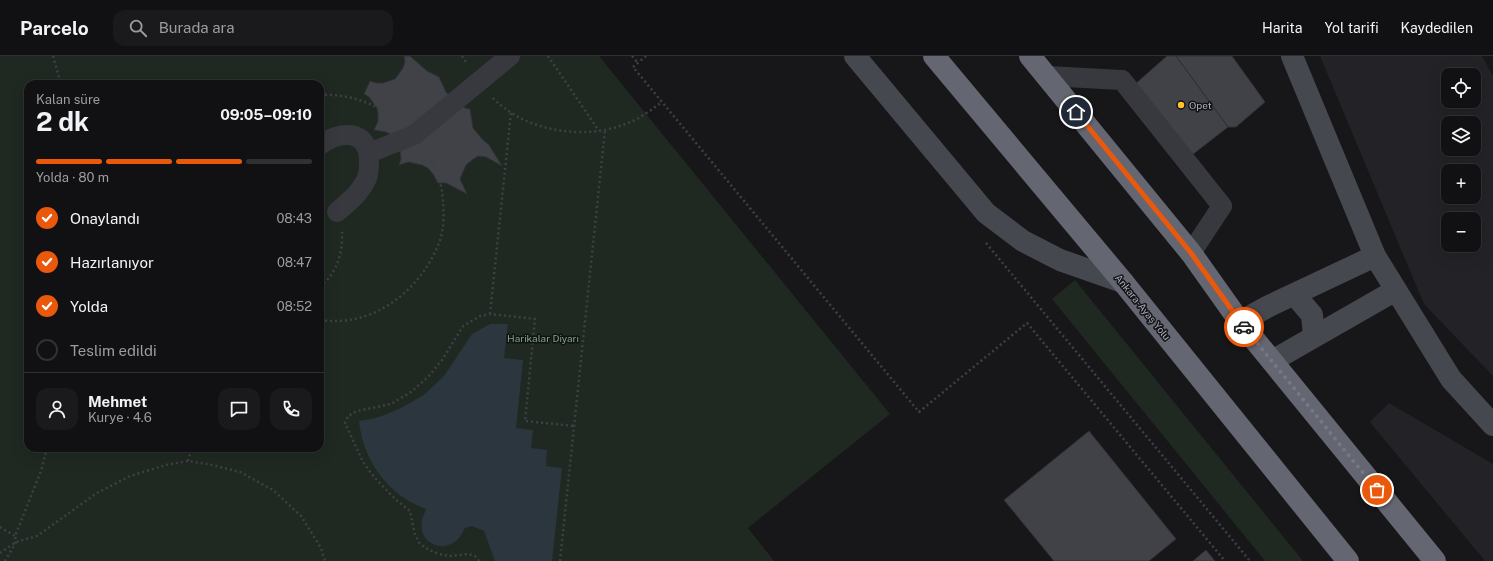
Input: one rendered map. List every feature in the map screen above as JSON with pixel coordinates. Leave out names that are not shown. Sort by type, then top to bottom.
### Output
[{"type":"highway","name":"Ankara-Ayaş Yolu","points":[[934,56],[1123,282],[1348,561]]},
{"type":"highway","points":[[1030,56],[1191,253],[1240,322],[1435,561]]},
{"type":"street","points":[[369,153],[414,135],[510,56]]},
{"type":"street","points":[[855,56],[986,213],[1023,241],[1060,260],[1123,282]]},
{"type":"street","points":[[1292,56],[1375,256],[1451,379],[1493,424]]},
{"type":"street","points":[[1047,76],[1122,80],[1222,206],[1191,253]]},
{"type":"street","points":[[324,142],[341,134],[354,135],[364,142],[369,153],[368,176],[364,185],[353,198],[337,212]]},
{"type":"street","points":[[1240,322],[1294,294],[1375,256]]},
{"type":"street","points":[[1272,361],[1396,290]]},
{"type":"street","points":[[1294,294],[1312,314],[1314,336]]},
{"type":"path","points":[[53,56],[60,80]]},
{"type":"path","points":[[462,56],[478,83],[501,106],[530,123],[562,132],[599,131],[628,123],[662,102]]},
{"type":"path","points":[[548,56],[599,131]]},
{"type":"path","points":[[632,56],[638,63]]},
{"type":"path","points":[[646,56],[633,67],[919,412],[1027,323],[1225,561]]},
{"type":"path","points":[[324,95],[330,94],[361,101],[389,113],[412,132],[430,156],[442,185],[444,214],[439,242],[426,268],[408,292],[385,308],[359,318],[324,321]]},
{"type":"path","points":[[490,314],[511,112]]},
{"type":"path","points":[[560,561],[604,130]]},
{"type":"path","points":[[324,282],[332,273],[340,259],[343,243],[342,227],[337,212]]},
{"type":"path","points":[[982,239],[1250,561]]},
{"type":"path","points":[[479,561],[475,556],[468,554],[450,556],[439,554],[428,550],[420,544],[415,535],[410,511],[395,499],[374,477],[363,462],[346,423],[348,416],[357,412],[391,404],[411,392],[428,377],[442,360],[464,326],[480,316],[490,314],[535,319],[525,421],[574,426]]},
{"type":"path","points":[[5,561],[16,542],[15,536],[41,470],[46,452]]},
{"type":"path","points":[[188,461],[191,452]]},
{"type":"path","points":[[0,553],[16,542],[37,536],[97,493],[130,476],[166,465],[188,461],[208,464],[240,472],[273,490],[301,516],[321,548],[325,561]]},
{"type":"path","points":[[0,527],[15,536]]},
{"type":"shaded area","points":[[1320,56],[1482,56],[1493,76],[1493,376],[1424,304]]},
{"type":"shaded area","points":[[490,324],[508,324],[504,358],[523,360],[516,428],[533,430],[531,448],[547,450],[546,466],[562,468],[552,561],[495,561],[484,531],[472,526],[465,528],[459,538],[452,544],[437,546],[430,542],[425,537],[422,530],[422,520],[426,509],[407,500],[387,483],[373,465],[361,433],[359,421],[376,418],[387,414],[424,395],[444,376],[472,334]]},
{"type":"shaded area","points":[[1389,403],[1493,464],[1493,561],[1485,561],[1370,422]]},
{"type":"green space","name":"Harikalar Diyarı","points":[[0,56],[599,56],[890,414],[748,528],[774,561],[0,561]]},
{"type":"green space","points":[[1075,280],[1303,561],[1265,561],[1052,299]]},
{"type":"building","points":[[404,56],[410,56],[427,71],[439,77],[446,92],[454,101],[465,108],[470,109],[473,128],[489,145],[502,166],[486,157],[478,156],[472,160],[466,165],[460,179],[467,194],[446,183],[438,183],[428,168],[422,165],[408,162],[399,165],[401,159],[400,146],[392,135],[386,132],[374,130],[378,121],[377,108],[369,97],[364,94],[370,81],[383,83],[395,79],[403,68],[405,62]]},
{"type":"building","points":[[1167,56],[1176,56],[1228,127],[1188,158],[1133,86]]},
{"type":"building","points":[[1176,56],[1232,56],[1265,102],[1236,127],[1228,127]]},
{"type":"building","points":[[1089,431],[1176,539],[1149,561],[1054,561],[1004,500]]},
{"type":"building","points":[[1206,550],[1215,561],[1193,561]]},
{"type":"way so far","points":[[1244,327],[1377,490]]},
{"type":"place","name":"Opet","points":[[1181,105]]},
{"type":"route","points":[[1076,112],[1191,253],[1244,327]]}]
